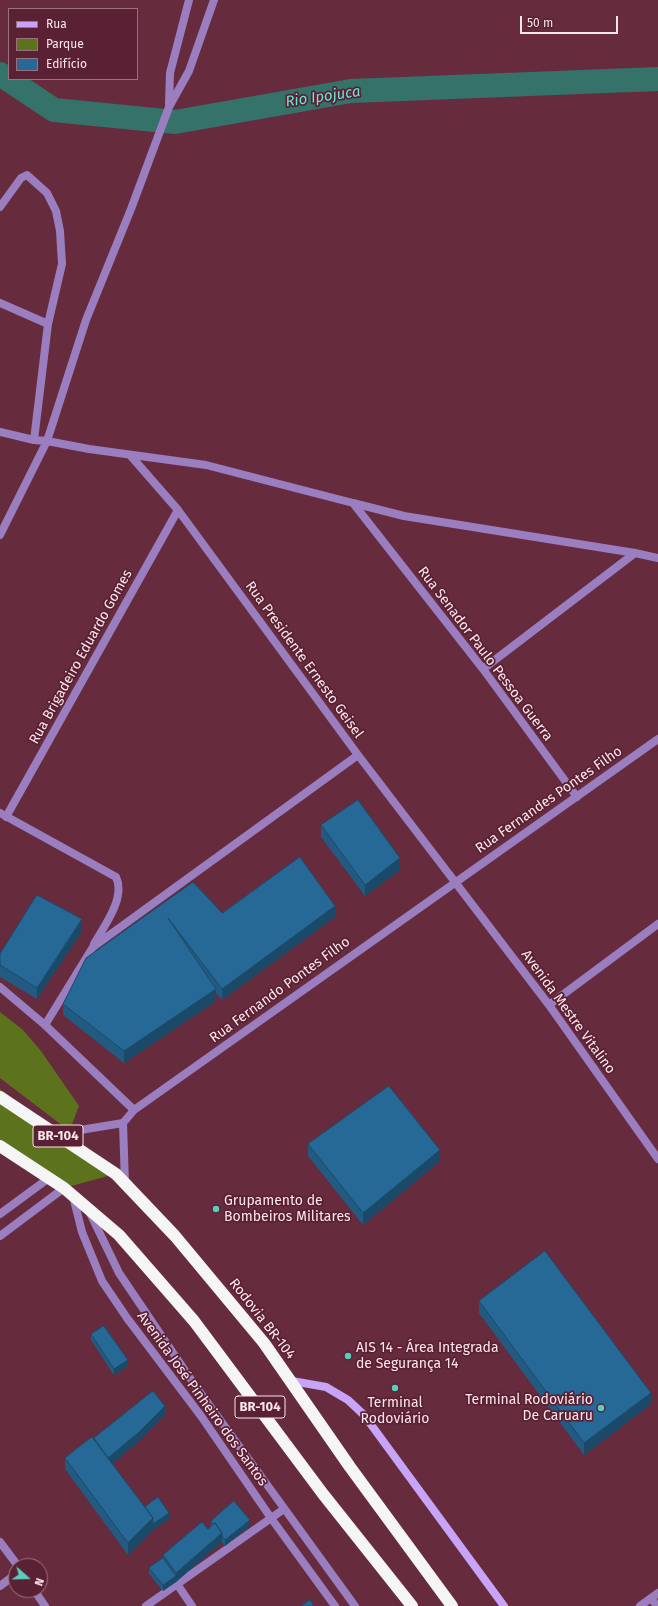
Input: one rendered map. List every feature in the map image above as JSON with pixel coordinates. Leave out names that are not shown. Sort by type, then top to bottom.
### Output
[{"type":"highway","name":"Rodovia BR-104","points":[[0,1097],[116,1174],[175,1236],[264,1343],[292,1381],[350,1468],[452,1606]]},
{"type":"highway","name":"BR-104","points":[[0,1146],[68,1192],[119,1236],[194,1321],[323,1494],[412,1606]]},
{"type":"street","points":[[169,107],[170,73],[189,0]]},
{"type":"street","points":[[0,535],[48,441],[86,320],[131,209],[169,107],[188,71],[214,0]]},
{"type":"street","points":[[0,207],[21,178],[27,175],[47,193],[56,211],[60,231],[62,264],[48,324],[34,440]]},
{"type":"street","points":[[0,303],[48,324]]},
{"type":"street","points":[[0,432],[34,440],[48,441],[89,449],[206,464],[404,516],[658,558]]},
{"type":"street","name":"Rua Presidente Ernesto Geisel","points":[[130,455],[178,510],[454,882]]},
{"type":"street","name":"Rua Senador Paulo Pessoa Guerra","points":[[353,503],[371,528],[483,669],[577,797]]},
{"type":"street","name":"Rua Brigadeiro Eduardo Gomes","points":[[3,815],[178,510]]},
{"type":"street","points":[[483,669],[635,553]]},
{"type":"street","name":"Rua Fernandes Pontes Filho","points":[[454,882],[658,739]]},
{"type":"street","points":[[93,947],[358,754]]},
{"type":"street","points":[[3,815],[116,877],[119,891],[115,904],[93,947],[45,1025]]},
{"type":"street","name":"Avenida Mestre Vitalino","points":[[454,882],[548,1005],[658,1159]]},
{"type":"street","name":"Rua Fernando Pontes Filho","points":[[123,1123],[134,1110],[454,882]]},
{"type":"street","points":[[548,1005],[658,924]]},
{"type":"street","points":[[0,988],[45,1025],[134,1110]]},
{"type":"street","points":[[56,1134],[123,1123],[125,1184]]},
{"type":"street","points":[[0,1214],[49,1178]]},
{"type":"street","points":[[0,1236],[68,1192]]},
{"type":"street","name":"Avenida José Pinheiro dos Santos","points":[[68,1192],[102,1281],[127,1318],[202,1416],[271,1518],[335,1606]]},
{"type":"street","name":"Avenida José Pinheiro dos Santos","points":[[89,1209],[119,1273],[194,1384],[355,1606]]},
{"type":"street","points":[[292,1381],[326,1387],[348,1400],[364,1415],[504,1606]]},
{"type":"street","points":[[146,1606],[284,1509]]},
{"type":"street","points":[[0,1542],[12,1558]]},
{"type":"street","points":[[177,1584],[192,1606]]},
{"type":"street","points":[[640,1606],[655,1596],[657,1606]]},
{"type":"green space","points":[[0,1012],[23,1030],[41,1051],[79,1106],[72,1124],[63,1126],[0,1078]]},
{"type":"green space","points":[[0,1089],[115,1174],[64,1188],[0,1147]]},
{"type":"building","points":[[358,800],[400,858],[365,885],[321,825]]},
{"type":"building","points":[[300,857],[335,906],[222,989],[168,918],[216,989],[124,1051],[63,1004],[86,958],[193,882],[222,913]]},
{"type":"building","points":[[37,895],[82,919],[37,988],[0,965],[0,954]]},
{"type":"building","points":[[389,1086],[440,1150],[363,1213],[308,1144]]},
{"type":"building","points":[[545,1251],[651,1393],[584,1443],[479,1301]]},
{"type":"building","points":[[104,1326],[128,1360],[114,1369],[91,1334]]},
{"type":"building","points":[[153,1391],[165,1406],[138,1433],[108,1458],[94,1438]]},
{"type":"building","points":[[92,1437],[153,1518],[128,1543],[65,1458]]},
{"type":"building","points":[[158,1497],[169,1513],[153,1524],[153,1518],[145,1507]]},
{"type":"building","points":[[234,1501],[250,1520],[225,1540],[215,1523],[213,1524],[211,1521]]},
{"type":"building","points":[[202,1522],[208,1529],[215,1523],[222,1533],[176,1573],[163,1555]]},
{"type":"building","points":[[163,1558],[176,1576],[163,1585],[149,1568]]},
{"type":"building","points":[[310,1600],[314,1606],[301,1606]]},
{"type":"waterway","name":"Rio Ipojuca","points":[[0,74],[8,79]]},
{"type":"waterway","name":"Rio Ipojuca","points":[[9,80],[54,110],[175,122],[351,91],[658,79]]},
{"type":"place","name":"Grupamento de Bombeiros Militares","points":[[216,1209]]},
{"type":"place","name":"AIS 14 - Área Integrada de Segurança 14","points":[[348,1356]]},
{"type":"place","name":"Terminal Rodoviário","points":[[395,1388]]},
{"type":"place","name":"Terminal Rodoviário De Caruaru","points":[[601,1408]]}]
